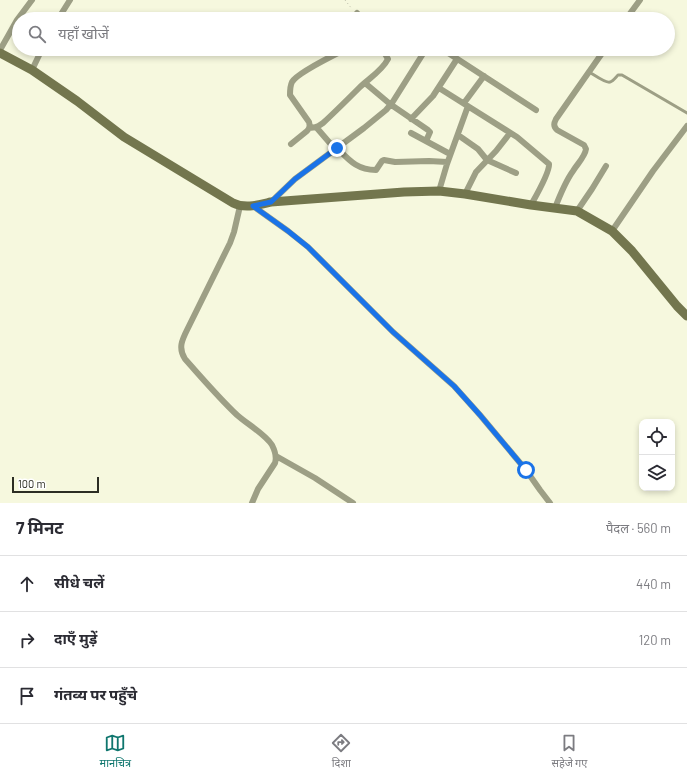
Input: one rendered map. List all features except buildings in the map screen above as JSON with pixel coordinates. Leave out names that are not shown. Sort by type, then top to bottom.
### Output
[{"type":"street","points":[[23,12],[32,0]]},
{"type":"street","points":[[62,12],[70,0]]},
{"type":"street","points":[[631,12],[640,0]]},
{"type":"street","points":[[12,29],[0,52],[32,70],[77,101],[124,137],[233,204],[240,206],[253,206],[271,202],[404,192],[439,191],[577,211],[612,231],[637,256],[677,306],[687,316]]},
{"type":"street","points":[[32,70],[39,56]]},
{"type":"street","points":[[333,56],[308,70],[291,83],[290,95],[312,128],[355,165],[364,168],[376,170],[384,160],[396,162],[429,160],[447,162]]},
{"type":"street","points":[[291,144],[312,128],[323,123],[387,61],[386,56]]},
{"type":"street","points":[[271,202],[295,179],[386,110],[421,56]]},
{"type":"street","points":[[452,56],[536,110]]},
{"type":"street","points":[[555,208],[566,183],[586,149],[584,145],[557,130],[554,123],[600,56]]},
{"type":"street","points":[[411,119],[439,88],[457,59]]},
{"type":"street","points":[[439,191],[447,162],[458,135],[466,104],[484,76]]},
{"type":"street","points":[[365,83],[390,104],[429,131],[426,141]]},
{"type":"street","points":[[439,88],[517,137],[548,162],[550,165],[547,173],[531,204]]},
{"type":"street","points":[[612,231],[653,171],[687,126]]},
{"type":"street","points":[[411,133],[450,154]]},
{"type":"street","points":[[465,194],[476,172],[510,133]]},
{"type":"street","points":[[458,135],[478,148],[487,160],[516,173]]},
{"type":"street","points":[[577,211],[606,166]]},
{"type":"street","points":[[240,206],[230,243],[182,340],[181,350],[185,359],[229,407],[272,446],[276,456],[274,463],[258,489],[252,503]]},
{"type":"street","points":[[253,206],[308,247],[393,332],[454,386],[526,470],[550,503]]},
{"type":"street","points":[[276,456],[315,478],[353,503]]},
{"type":"lane","points":[[589,72],[609,82],[618,75],[622,75],[687,113]]},
{"type":"path","points":[[345,0],[356,12]]},
{"type":"route","points":[[337,148],[295,179],[271,202],[253,206],[308,247],[373,313],[414,352],[454,386],[526,470]]}]
